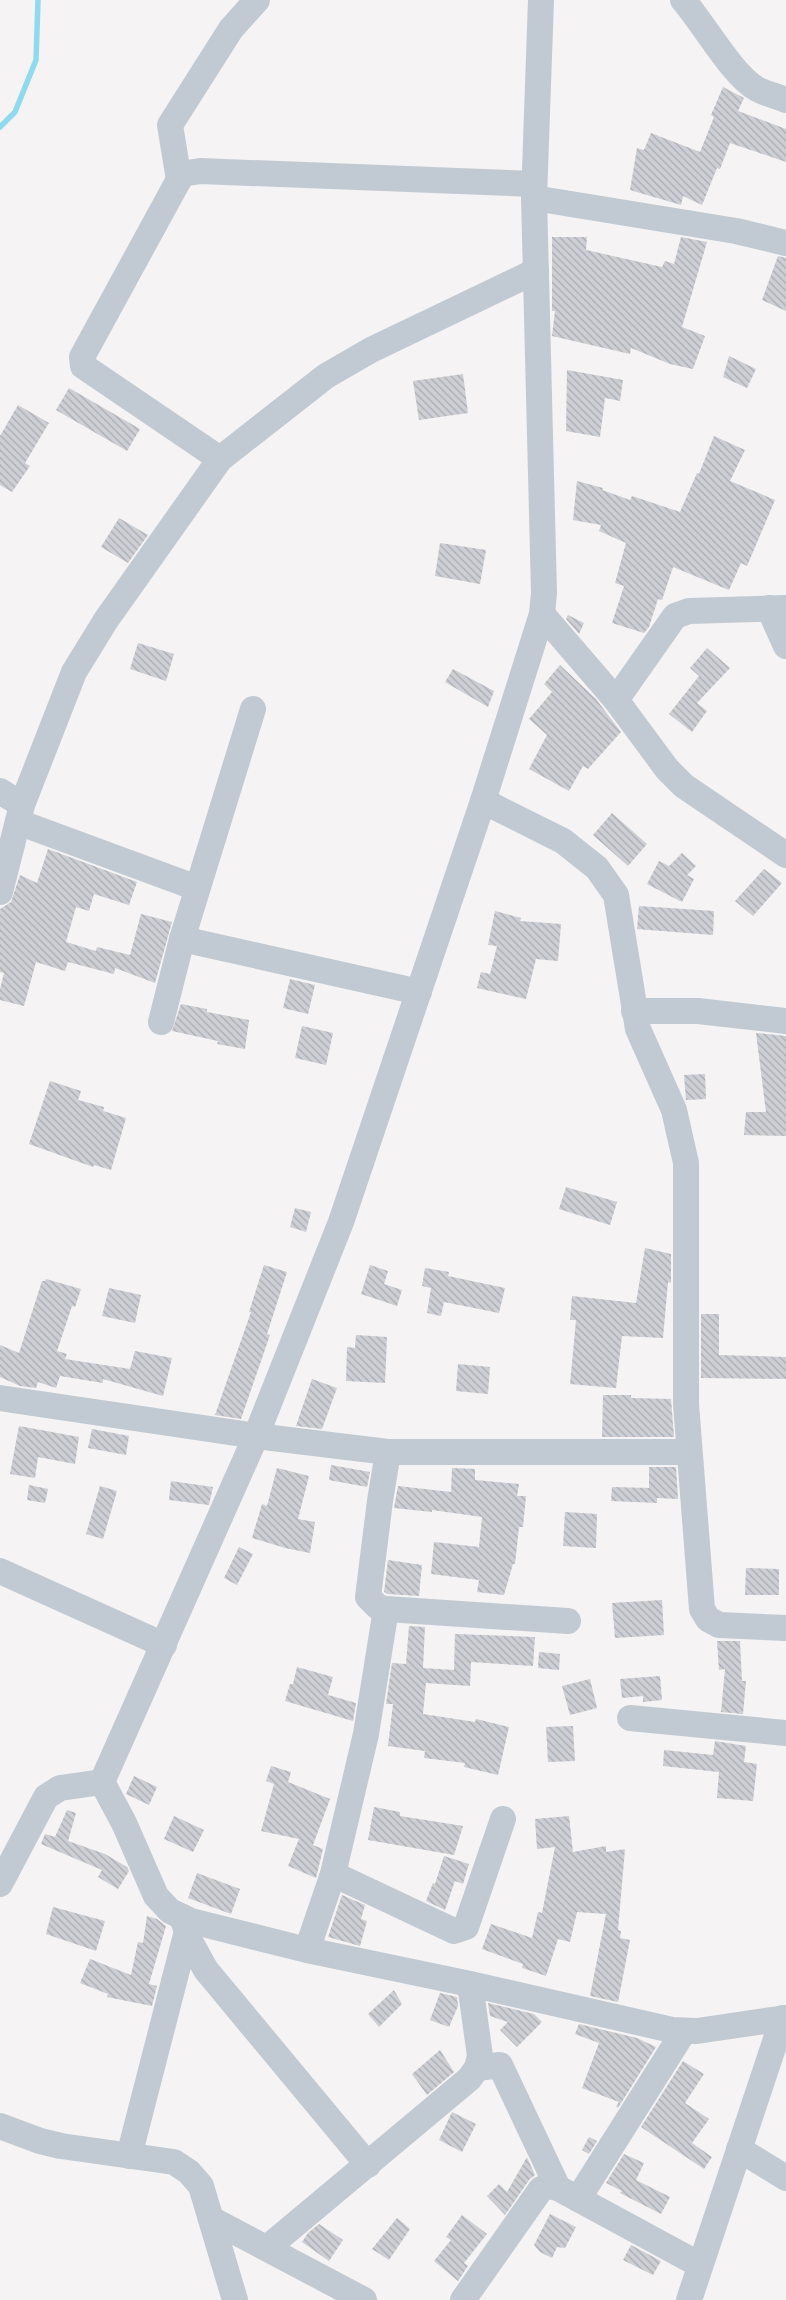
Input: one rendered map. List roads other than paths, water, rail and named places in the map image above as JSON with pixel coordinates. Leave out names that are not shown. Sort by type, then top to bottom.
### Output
[{"type":"street","points":[[179,180],[170,125],[231,29],[257,0]]},
{"type":"street","points":[[102,1782],[256,1436],[341,1222],[483,801],[542,614],[544,593],[534,191],[541,0]]},
{"type":"street","points":[[683,0],[699,18],[740,76],[757,88],[786,100]]},
{"type":"street","points":[[220,459],[81,363],[182,174],[200,171],[534,191],[750,233],[786,243]]},
{"type":"street","points":[[0,892],[20,814],[74,672],[106,620],[220,459],[326,376],[372,350],[536,271]]},
{"type":"street","points":[[616,700],[675,616],[689,611],[777,608],[786,646]]},
{"type":"street","points":[[542,614],[616,700],[667,769],[684,786],[786,855]]},
{"type":"street","points":[[161,1022],[182,939],[253,709]]},
{"type":"street","points":[[0,790],[20,814],[198,888]]},
{"type":"street","points":[[483,801],[563,840],[597,868],[616,895],[638,1028],[674,1110],[686,1163],[686,1404],[702,1609],[708,1619],[719,1625],[786,1628]]},
{"type":"street","points":[[182,939],[419,992]]},
{"type":"street","points":[[634,1011],[698,1011],[786,1021]]},
{"type":"street","points":[[0,1399],[256,1436],[388,1452],[689,1452]]},
{"type":"street","points":[[388,1452],[368,1596],[378,1607],[568,1621]]},
{"type":"street","points":[[0,1571],[164,1645]]},
{"type":"street","points":[[307,1950],[332,1874],[366,1734],[386,1609]]},
{"type":"street","points":[[630,1718],[786,1733]]},
{"type":"street","points":[[0,1884],[46,1797],[60,1788],[102,1782]]},
{"type":"street","points":[[102,1782],[124,1823],[156,1896],[184,1924],[206,1970],[368,2165]]},
{"type":"street","points":[[332,1874],[454,1931],[461,1930],[466,1927],[503,1819]]},
{"type":"street","points":[[184,1924],[470,1984],[672,2030],[697,2031],[784,2018],[738,2149],[690,2300]]},
{"type":"street","points":[[130,2156],[184,1924]]},
{"type":"street","points":[[267,2248],[469,2079],[477,2068],[480,2056],[470,1984]]},
{"type":"street","points":[[568,2194],[684,2031]]},
{"type":"street","points":[[477,2068],[500,2065],[568,2194]]},
{"type":"street","points":[[0,2126],[40,2141],[61,2146],[174,2162],[189,2172],[201,2186],[235,2300]]},
{"type":"street","points":[[738,2149],[786,2178]]},
{"type":"street","points":[[463,2300],[541,2189],[549,2186],[568,2194],[700,2264]]},
{"type":"street","points":[[211,2219],[364,2300]]},
{"type":"waterway","points":[[0,127],[15,112],[36,60],[38,0]]}]
